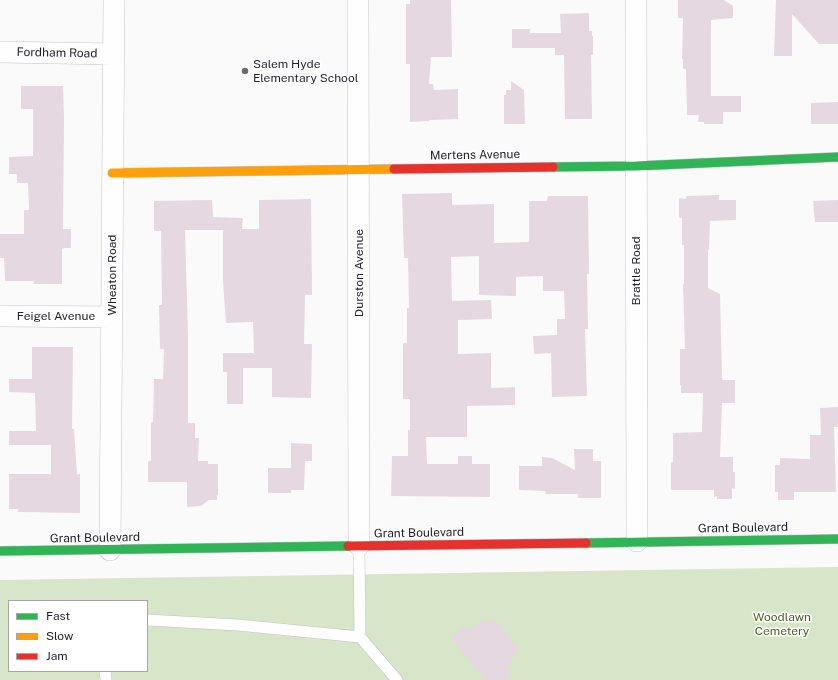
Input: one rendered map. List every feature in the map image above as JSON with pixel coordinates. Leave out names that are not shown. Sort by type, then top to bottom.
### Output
[{"type":"street","name":"Wheaton Road","points":[[110,550],[114,0]]},
{"type":"street","name":"Durston Avenue","points":[[358,0],[359,546]]},
{"type":"street","name":"Brattle Road","points":[[636,0],[637,541]]},
{"type":"street","name":"Fordham Road","points":[[0,52],[113,54]]},
{"type":"street","name":"Mertens Avenue","points":[[112,173],[636,166],[838,158]]},
{"type":"street","name":"Feigel Avenue","points":[[0,316],[112,317]]},
{"type":"street","name":"Grant Boulevard","points":[[0,551],[838,539]]},
{"type":"lane","points":[[359,546],[360,636],[397,680]]},
{"type":"lane","points":[[148,620],[238,625],[360,636]]},
{"type":"green space","name":"Woodlawn Cemetery","points":[[838,567],[838,680],[0,680],[0,580]]},
{"type":"building","points":[[410,0],[451,0],[452,57],[431,57],[429,84],[433,84],[434,90],[458,89],[458,119],[410,122],[410,64],[406,64],[406,4],[410,4]]},
{"type":"building","points":[[678,0],[724,0],[733,6],[733,18],[711,20],[711,96],[741,96],[741,112],[723,112],[723,124],[704,124],[704,122],[698,122],[699,115],[687,115],[686,69],[683,69],[682,59],[683,18],[678,18]]},
{"type":"building","points":[[776,0],[838,0],[838,44],[819,44],[792,14],[792,56],[774,56]]},
{"type":"building","points":[[589,13],[589,31],[592,31],[593,36],[593,55],[591,55],[592,119],[565,119],[564,55],[555,55],[555,48],[512,48],[512,29],[530,29],[530,33],[561,33],[560,14]]},
{"type":"building","points":[[511,81],[524,90],[525,124],[504,124],[504,95],[506,95],[506,90],[511,90]]},
{"type":"building","points":[[21,86],[63,86],[63,229],[71,229],[71,248],[62,249],[62,284],[34,284],[34,281],[5,281],[4,258],[0,258],[0,234],[24,234],[24,210],[29,210],[28,183],[17,183],[17,174],[9,174],[9,157],[33,156],[33,109],[21,109]]},
{"type":"building","points":[[838,102],[838,124],[811,124],[811,103]]},
{"type":"building","points":[[452,193],[452,205],[494,204],[494,243],[529,242],[529,201],[547,201],[548,196],[588,196],[588,329],[585,329],[587,396],[552,397],[551,353],[534,354],[533,336],[557,335],[557,319],[565,319],[564,291],[543,291],[543,276],[516,277],[516,296],[479,295],[479,256],[451,257],[452,301],[491,300],[492,319],[458,320],[458,354],[491,353],[491,388],[515,387],[515,405],[467,406],[467,437],[426,437],[427,464],[458,464],[458,456],[472,456],[472,464],[490,464],[490,497],[391,496],[392,456],[408,456],[408,430],[410,430],[410,399],[403,399],[403,343],[407,343],[407,308],[409,308],[408,258],[404,258],[402,194]]},
{"type":"building","points":[[719,195],[719,200],[736,200],[736,220],[710,221],[709,250],[708,249],[708,288],[720,294],[722,379],[735,380],[735,403],[722,403],[720,457],[733,457],[735,489],[732,488],[732,499],[717,499],[717,496],[714,497],[714,490],[671,490],[673,433],[702,432],[703,393],[681,393],[680,385],[680,349],[685,349],[683,284],[684,245],[682,245],[682,218],[679,218],[679,198],[686,199],[686,196]]},
{"type":"building","points":[[311,199],[312,295],[305,295],[304,344],[312,344],[311,398],[272,397],[272,368],[243,368],[243,404],[227,404],[227,372],[223,372],[223,353],[254,353],[253,322],[226,323],[223,282],[223,230],[185,230],[188,335],[188,423],[195,423],[195,438],[199,438],[198,461],[208,461],[208,464],[218,464],[217,500],[209,500],[201,506],[187,507],[187,482],[148,482],[148,461],[151,461],[151,422],[153,422],[154,379],[163,379],[164,349],[160,349],[159,305],[162,305],[161,231],[154,231],[154,201],[212,200],[213,217],[243,218],[242,229],[259,229],[259,200]]},
{"type":"building","points":[[838,200],[838,222],[815,222],[813,201]]},
{"type":"building","points":[[32,347],[73,347],[72,429],[74,429],[77,474],[80,474],[80,513],[18,512],[18,509],[9,509],[9,474],[51,474],[51,445],[9,445],[9,431],[36,431],[35,393],[9,392],[9,379],[32,379]]},
{"type":"building","points":[[838,407],[838,427],[834,427],[836,492],[794,492],[794,500],[778,500],[778,492],[775,492],[775,465],[780,465],[780,458],[810,459],[810,435],[821,435],[820,408]]},
{"type":"building","points":[[291,443],[312,444],[312,461],[305,461],[304,490],[291,490],[291,493],[268,493],[268,468],[291,468]]},
{"type":"building","points":[[574,449],[593,449],[593,461],[601,461],[601,498],[578,498],[578,494],[546,494],[545,491],[519,490],[519,466],[542,466],[542,457],[552,458],[575,470]]},
{"type":"building","points":[[492,618],[518,650],[510,657],[513,661],[506,666],[511,673],[503,680],[486,680],[451,638],[465,625],[469,630],[481,620],[485,624]]},
{"type":"traffic: fast","points":[[553,167],[636,166],[838,157]]},
{"type":"traffic: fast","points":[[586,543],[838,539]]},
{"type":"traffic: fast","points":[[0,551],[348,546]]},
{"type":"traffic: slow","points":[[112,173],[394,169]]},
{"type":"traffic: jam","points":[[394,169],[553,167]]},
{"type":"traffic: jam","points":[[348,546],[586,543]]},
{"type":"place","name":"Salem Hyde Elementary School","points":[[245,71]]}]
